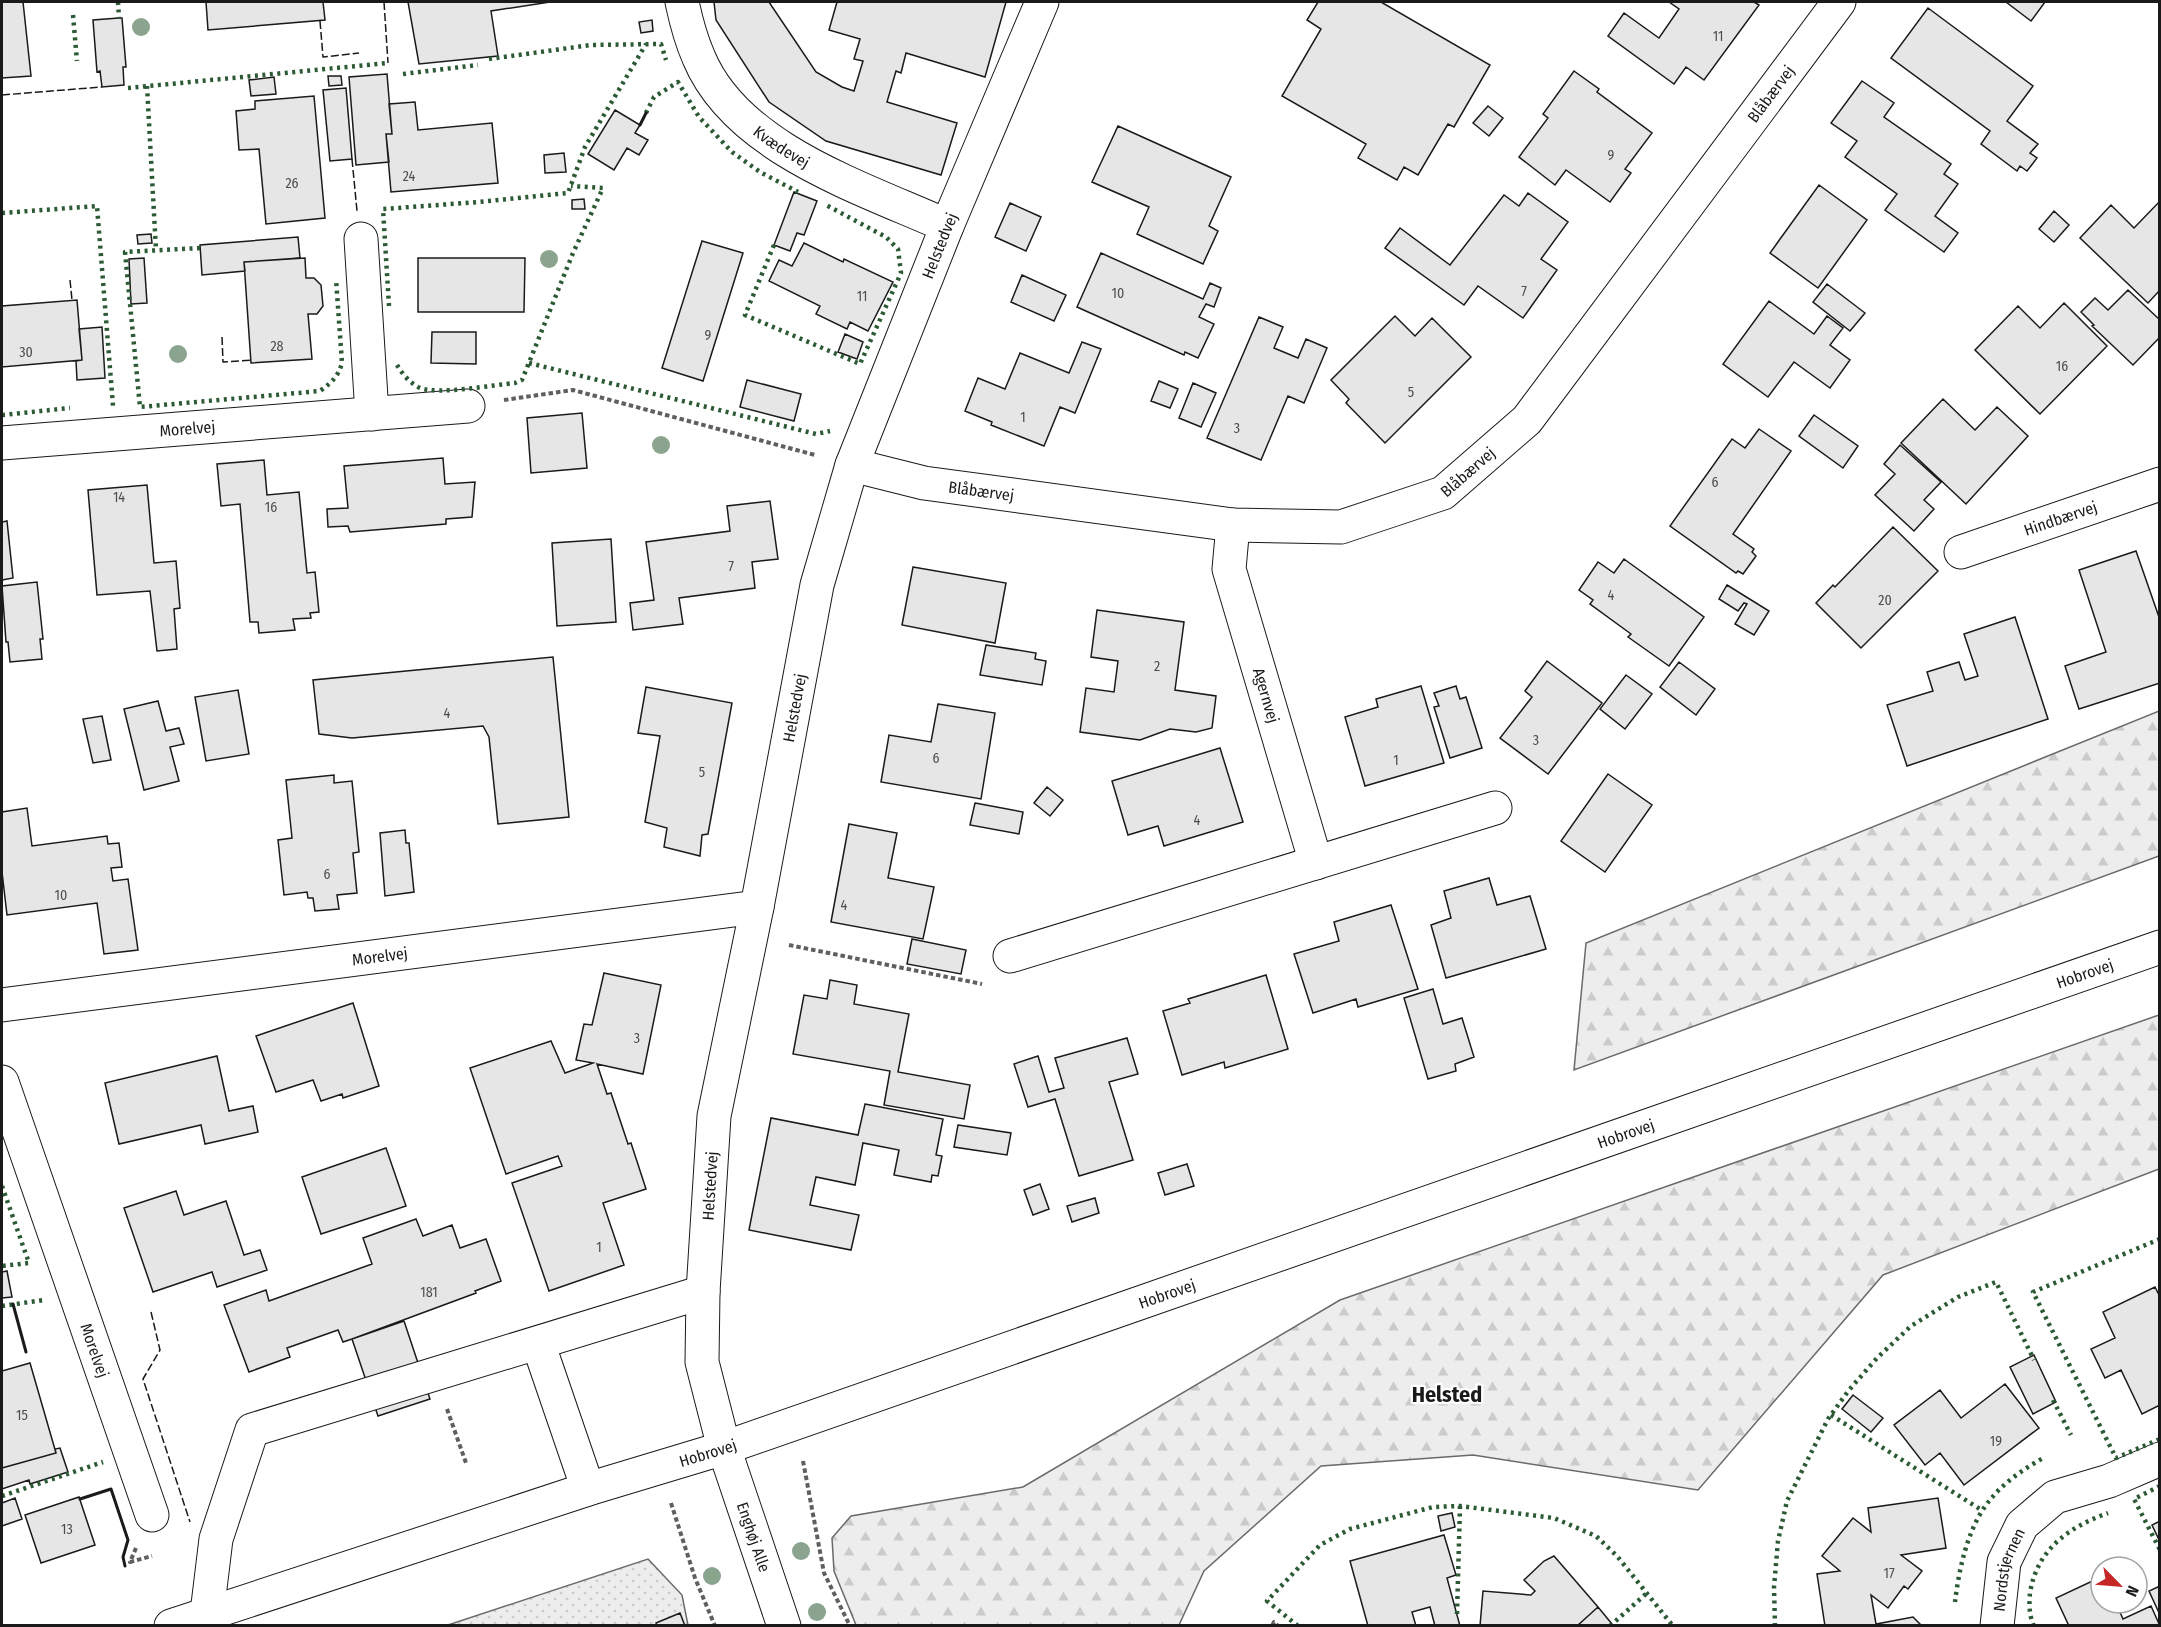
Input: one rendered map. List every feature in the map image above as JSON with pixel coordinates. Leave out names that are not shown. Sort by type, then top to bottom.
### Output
[{"type":"street","name":"Kvædevej","points":[[682,2],[687,26],[699,60],[717,89],[738,114],[762,135],[820,169],[946,226]]},
{"type":"street","name":"Helstedvej","points":[[724,1448],[702,1362],[703,1292],[714,1116],[754,922],[817,585],[852,465],[946,226],[1042,2]]},
{"type":"street","name":"Blåbærvej","points":[[852,465],[924,483],[1233,525],[1341,527],[1443,493],[1527,420],[1839,2]]},
{"type":"street","points":[[361,238],[372,414]]},
{"type":"street","name":"Morelvej","points":[[2,444],[468,406]]},
{"type":"street","name":"Hindbærvej","points":[[1961,552],[2160,484]]},
{"type":"street","name":"Agernvej","points":[[1233,525],[1228,569],[1316,863]]},
{"type":"street","points":[[1010,956],[1495,808]]},
{"type":"street","name":"Morelvej","points":[[2,1005],[754,922]]},
{"type":"street","name":"Hobrovej","points":[[171,1626],[588,1489],[724,1448],[2160,947]]},
{"type":"street","name":"Morelvej","points":[[2,1082],[152,1515]]},
{"type":"street","points":[[207,1614],[216,1539],[252,1430],[703,1292]]},
{"type":"street","points":[[538,1343],[588,1489]]},
{"type":"street","name":"Enghøj Alle","points":[[724,1448],[784,1626]]},
{"type":"street","name":"Nordstjernen","points":[[1997,1626],[2004,1562],[2022,1525],[2055,1497],[2109,1481],[2160,1459]]},
{"type":"path","points":[[468,406],[573,390],[852,465]]},
{"type":"path","points":[[754,922],[1000,988],[1010,956]]},
{"type":"path","points":[[434,1374],[466,1463]]},
{"type":"path","points":[[796,1422],[824,1572],[850,1626]]},
{"type":"path","points":[[660,1468],[695,1578],[715,1626]]},
{"type":"path","points":[[1272,1626],[1274,1622],[1278,1626]]},
{"type":"green space","points":[[2159,711],[2159,856],[1574,1070],[1586,943]]},
{"type":"green space","points":[[2159,1015],[2159,1169],[1883,1275],[1698,1490],[1473,1455],[1321,1466],[1204,1571],[1179,1625],[856,1625],[834,1571],[832,1538],[851,1516],[1023,1487],[1340,1300]]},
{"type":"green space","points":[[648,1559],[682,1595],[688,1625],[445,1626]]},
{"type":"building","points":[[2,2],[23,2],[31,76],[2,78]]},
{"type":"building","points":[[206,2],[323,2],[325,20],[208,30]]},
{"type":"building","points":[[408,2],[550,2],[491,11],[498,56],[419,64]]},
{"type":"building","points":[[714,2],[769,2],[816,72],[854,91],[863,61],[854,59],[860,39],[829,30],[837,2],[1006,2],[985,77],[906,53],[901,73],[896,71],[887,102],[957,123],[941,175],[826,141],[769,102],[716,20]]},
{"type":"building","points":[[1318,2],[1381,2],[1490,65],[1454,127],[1448,124],[1418,175],[1404,167],[1397,180],[1358,158],[1366,144],[1282,96],[1321,29],[1307,20]]},
{"type":"building","points":[[1669,2],[1754,2],[1759,5],[1704,80],[1686,67],[1674,84],[1608,36],[1624,13],[1659,38],[1679,9]]},
{"type":"building","points":[[2006,2],[2045,2],[2031,21]]},
{"type":"building","points":[[1928,8],[2033,86],[2007,121],[2038,144],[2030,153],[2037,158],[2027,171],[2020,166],[2017,171],[1981,144],[1990,131],[1891,58]]},
{"type":"building","points":[[122,18],[126,67],[123,67],[124,85],[102,87],[100,71],[97,72],[93,20]]},
{"type":"building","points":[[652,20],[653,31],[641,33],[639,22]]},
{"type":"building","points":[[1574,71],[1599,89],[1597,92],[1652,133],[1625,169],[1631,173],[1610,202],[1566,170],[1555,185],[1519,157],[1548,118],[1543,114]]},
{"type":"building","points":[[387,74],[392,134],[386,134],[389,162],[356,165],[349,77]]},
{"type":"building","points":[[328,76],[341,76],[342,85],[329,86]]},
{"type":"building","points":[[274,77],[276,94],[251,96],[249,80]]},
{"type":"building","points":[[1862,81],[1894,103],[1884,117],[1951,164],[1944,174],[1958,184],[1935,216],[1958,233],[1944,252],[1885,210],[1897,194],[1845,157],[1857,141],[1831,123]]},
{"type":"building","points":[[346,88],[352,159],[330,161],[323,90]]},
{"type":"building","points":[[314,96],[325,218],[266,224],[259,149],[239,150],[236,111],[255,109],[255,101]]},
{"type":"building","points":[[415,102],[418,130],[492,123],[498,183],[391,192],[386,134],[392,134],[389,104]]},
{"type":"building","points":[[1488,106],[1503,118],[1489,136],[1473,123]]},
{"type":"building","points":[[615,110],[640,125],[635,133],[648,140],[639,155],[627,148],[614,170],[588,154]]},
{"type":"building","points":[[1118,126],[1231,177],[1209,226],[1218,231],[1203,264],[1137,234],[1149,207],[1092,182]]},
{"type":"building","points":[[564,153],[566,172],[545,173],[544,155]]},
{"type":"building","points":[[1819,185],[1867,220],[1818,288],[1770,253]]},
{"type":"building","points":[[794,192],[817,201],[804,235],[797,233],[790,251],[774,245]]},
{"type":"building","points":[[1528,193],[1568,222],[1541,259],[1557,270],[1523,318],[1478,286],[1464,305],[1385,248],[1400,228],[1450,265],[1504,195],[1519,206]]},
{"type":"building","points":[[584,199],[585,209],[572,209],[572,200]]},
{"type":"building","points":[[2160,201],[2160,290],[2148,303],[2080,238],[2111,205],[2134,228]]},
{"type":"building","points":[[1010,203],[1041,217],[1026,251],[995,237]]},
{"type":"building","points":[[2054,211],[2069,225],[2054,242],[2039,229]]},
{"type":"building","points":[[151,234],[152,243],[138,244],[137,235]]},
{"type":"building","points":[[298,237],[300,258],[244,262],[245,271],[202,275],[200,245]]},
{"type":"building","points":[[702,241],[743,253],[703,381],[662,368]]},
{"type":"building","points":[[804,243],[893,282],[868,331],[850,322],[847,329],[816,314],[820,306],[769,281],[779,260],[792,266]]},
{"type":"building","points":[[1101,253],[1203,299],[1210,283],[1221,288],[1214,307],[1206,304],[1199,317],[1214,324],[1198,358],[1185,352],[1184,355],[1077,307]]},
{"type":"building","points":[[144,258],[147,303],[131,304],[129,259]]},
{"type":"building","points":[[305,258],[306,278],[314,278],[321,285],[323,306],[317,314],[308,314],[312,359],[251,363],[244,262]]},
{"type":"building","points":[[418,258],[525,258],[524,312],[418,312]]},
{"type":"building","points":[[1022,275],[1066,295],[1054,321],[1011,302]]},
{"type":"building","points":[[1827,284],[1865,313],[1850,331],[1813,302]]},
{"type":"building","points":[[2128,290],[2160,320],[2160,337],[2133,365],[2092,326],[2094,325],[2081,312],[2095,298],[2108,310]]},
{"type":"building","points":[[77,300],[82,360],[2,367],[2,306]]},
{"type":"building","points":[[1769,301],[1814,334],[1827,316],[1843,328],[1830,345],[1850,360],[1830,388],[1794,362],[1768,397],[1723,364]]},
{"type":"building","points":[[2064,303],[2107,346],[2040,414],[1975,350],[2018,306],[2040,328]]},
{"type":"building","points":[[1395,316],[1415,336],[1432,318],[1471,357],[1385,443],[1346,403],[1349,399],[1331,380]]},
{"type":"building","points":[[1259,317],[1283,327],[1274,348],[1298,358],[1306,339],[1327,348],[1304,403],[1288,396],[1261,460],[1207,438]]},
{"type":"building","points":[[102,327],[105,378],[77,380],[76,361],[82,360],[79,329]]},
{"type":"building","points":[[432,332],[476,332],[476,364],[431,363]]},
{"type":"building","points":[[845,334],[863,342],[857,359],[838,352]]},
{"type":"building","points":[[1082,342],[1101,349],[1075,413],[1060,407],[1044,446],[991,425],[992,422],[965,411],[978,378],[1005,389],[1020,353],[1069,373]]},
{"type":"building","points":[[747,380],[801,394],[794,421],[740,407]]},
{"type":"building","points":[[1159,381],[1178,389],[1170,408],[1151,401]]},
{"type":"building","points":[[1193,383],[1216,393],[1201,427],[1179,418]]},
{"type":"building","points":[[1943,399],[1975,430],[1997,407],[2028,436],[1966,504],[1901,443]]},
{"type":"building","points":[[582,413],[587,468],[531,473],[527,418]]},
{"type":"building","points":[[1814,415],[1858,446],[1843,468],[1799,436]]},
{"type":"building","points":[[1759,429],[1791,451],[1733,534],[1754,549],[1752,552],[1756,556],[1743,574],[1738,571],[1736,573],[1670,526],[1732,439],[1745,448]]},
{"type":"building","points":[[1900,445],[1941,482],[1924,500],[1934,509],[1914,531],[1875,495],[1895,474],[1884,464]]},
{"type":"building","points":[[443,458],[445,484],[475,482],[472,517],[446,519],[446,524],[350,532],[348,526],[328,527],[327,509],[348,508],[344,466]]},
{"type":"building","points":[[264,460],[267,495],[299,492],[307,573],[315,572],[319,612],[310,613],[311,618],[293,619],[295,630],[259,633],[258,622],[250,622],[240,504],[221,506],[217,464]]},
{"type":"building","points":[[147,485],[154,563],[176,561],[180,608],[174,609],[177,649],[157,651],[150,591],[97,595],[88,490]]},
{"type":"building","points":[[770,501],[778,559],[752,562],[755,588],[679,598],[683,624],[633,630],[630,603],[654,600],[646,542],[730,531],[727,506]]},
{"type":"building","points":[[7,521],[13,578],[2,580],[2,522]]},
{"type":"building","points":[[1893,527],[1938,571],[1861,648],[1816,603],[1833,585],[1835,587]]},
{"type":"building","points":[[611,539],[616,622],[557,626],[552,543]]},
{"type":"building","points":[[2136,551],[2160,620],[2160,683],[2079,709],[2065,666],[2106,652],[2079,570]]},
{"type":"building","points":[[1624,559],[1704,617],[1669,666],[1628,637],[1631,634],[1590,604],[1593,600],[1579,590],[1598,562],[1614,573]]},
{"type":"building","points":[[913,567],[1006,583],[995,643],[902,625]]},
{"type":"building","points":[[37,582],[43,639],[40,639],[42,659],[10,662],[8,642],[6,642],[2,586]]},
{"type":"building","points":[[1727,585],[1769,611],[1754,635],[1735,624],[1747,604],[1744,603],[1738,611],[1719,599]]},
{"type":"building","points":[[1097,610],[1184,622],[1175,690],[1216,696],[1212,728],[1196,732],[1170,729],[1140,740],[1080,732],[1086,688],[1114,692],[1118,661],[1091,657]]},
{"type":"building","points":[[2015,617],[2048,719],[1907,766],[1887,705],[1933,691],[1927,672],[1959,662],[1965,680],[1978,676],[1964,634]]},
{"type":"building","points":[[986,645],[1036,653],[1035,659],[1046,661],[1042,685],[980,675]]},
{"type":"building","points":[[553,657],[569,817],[498,824],[489,737],[483,726],[352,738],[319,734],[313,680]]},
{"type":"building","points":[[1547,661],[1602,703],[1548,774],[1500,738],[1532,697],[1525,691]]},
{"type":"building","points":[[1679,662],[1715,689],[1696,715],[1660,687]]},
{"type":"building","points":[[1626,675],[1652,694],[1625,729],[1600,709]]},
{"type":"building","points":[[1421,686],[1444,763],[1365,786],[1345,717],[1378,707],[1376,699]]},
{"type":"building","points":[[1456,686],[1460,699],[1466,697],[1482,748],[1450,758],[1434,707],[1439,706],[1434,693]]},
{"type":"building","points":[[646,687],[732,703],[708,834],[702,835],[700,856],[664,847],[667,828],[645,822],[660,736],[638,733]]},
{"type":"building","points":[[238,690],[249,754],[206,761],[195,697]]},
{"type":"building","points":[[158,701],[166,731],[179,728],[184,744],[170,747],[179,781],[144,790],[124,709]]},
{"type":"building","points":[[938,704],[995,713],[981,799],[881,782],[889,735],[931,742]]},
{"type":"building","points":[[102,716],[111,760],[93,763],[83,719]]},
{"type":"building","points":[[1220,748],[1243,822],[1164,846],[1158,826],[1128,835],[1112,781]]},
{"type":"building","points":[[1608,774],[1652,805],[1605,872],[1561,841]]},
{"type":"building","points":[[334,775],[334,783],[352,781],[359,852],[353,853],[357,893],[337,895],[339,909],[315,911],[313,898],[308,898],[307,892],[284,895],[278,840],[292,838],[286,780]]},
{"type":"building","points":[[1047,787],[1063,800],[1050,816],[1034,803]]},
{"type":"building","points":[[975,803],[1023,812],[1019,834],[970,825]]},
{"type":"building","points":[[27,808],[32,846],[107,836],[108,844],[119,843],[122,867],[111,868],[113,881],[128,879],[138,950],[104,954],[97,903],[7,915],[2,872],[2,812]]},
{"type":"building","points":[[849,824],[897,833],[888,878],[934,887],[923,939],[831,922]]},
{"type":"building","points":[[405,830],[406,843],[409,843],[414,892],[385,896],[380,833]]},
{"type":"building","points":[[1489,878],[1497,905],[1530,896],[1546,949],[1446,978],[1431,925],[1451,918],[1444,891]]},
{"type":"building","points":[[1391,905],[1418,989],[1358,1007],[1356,999],[1313,1013],[1294,954],[1339,941],[1334,922]]},
{"type":"building","points":[[912,939],[966,950],[961,974],[907,964]]},
{"type":"building","points":[[604,973],[661,985],[643,1074],[597,1064],[607,1094],[611,1093],[628,1144],[631,1143],[646,1189],[603,1203],[624,1265],[549,1291],[512,1183],[562,1166],[558,1156],[506,1174],[470,1068],[551,1041],[565,1073],[593,1063],[576,1060],[584,1024],[592,1025]]},
{"type":"building","points":[[1266,975],[1288,1049],[1225,1068],[1224,1062],[1182,1075],[1163,1011],[1190,1003],[1188,999]]},
{"type":"building","points":[[830,980],[857,985],[854,1004],[909,1014],[898,1072],[970,1085],[964,1119],[884,1105],[890,1071],[793,1054],[804,995],[827,999]]},
{"type":"building","points":[[1433,989],[1443,1024],[1462,1018],[1474,1057],[1455,1064],[1456,1071],[1428,1079],[1404,998]]},
{"type":"building","points":[[353,1003],[379,1086],[343,1098],[342,1094],[321,1101],[313,1080],[276,1092],[256,1036]]},
{"type":"building","points":[[1127,1038],[1138,1074],[1109,1082],[1133,1160],[1079,1176],[1055,1099],[1028,1107],[1014,1064],[1038,1056],[1049,1092],[1064,1088],[1055,1058]]},
{"type":"building","points":[[217,1056],[229,1111],[253,1106],[258,1132],[205,1144],[201,1125],[119,1144],[105,1083]]},
{"type":"building","points":[[865,1104],[943,1119],[936,1155],[942,1156],[938,1176],[932,1175],[931,1182],[894,1175],[899,1150],[863,1143],[855,1185],[816,1177],[810,1205],[859,1215],[851,1250],[749,1230],[771,1118],[858,1135]]},
{"type":"building","points":[[958,1125],[1011,1133],[1007,1155],[954,1147]]},
{"type":"building","points":[[386,1148],[406,1206],[321,1234],[302,1177]]},
{"type":"building","points":[[1187,1164],[1194,1186],[1165,1195],[1158,1173]]},
{"type":"building","points":[[1040,1184],[1049,1209],[1033,1215],[1024,1190]]},
{"type":"building","points":[[176,1191],[184,1215],[226,1201],[244,1255],[260,1250],[267,1270],[217,1287],[212,1272],[153,1292],[124,1208]]},
{"type":"building","points":[[1095,1198],[1099,1213],[1072,1222],[1067,1206]]},
{"type":"building","points":[[416,1219],[423,1236],[452,1225],[460,1248],[486,1239],[501,1281],[475,1291],[476,1293],[343,1342],[338,1330],[287,1348],[290,1357],[249,1372],[224,1305],[266,1290],[269,1301],[372,1264],[363,1238]]},
{"type":"building","points":[[7,1271],[12,1297],[2,1298],[2,1272]]},
{"type":"building","points":[[2155,1287],[2160,1297],[2160,1405],[2142,1414],[2121,1370],[2105,1378],[2091,1349],[2115,1338],[2103,1312]]},
{"type":"building","points":[[404,1321],[430,1399],[378,1416],[352,1339]]},
{"type":"building","points":[[2034,1355],[2056,1402],[2033,1414],[2010,1367]]},
{"type":"building","points":[[30,1363],[56,1453],[2,1468],[2,1371]]},
{"type":"building","points":[[2005,1384],[2039,1428],[1964,1485],[1940,1453],[1925,1465],[1894,1425],[1940,1390],[1961,1418]]},
{"type":"building","points":[[1853,1395],[1883,1418],[1871,1432],[1842,1409]]},
{"type":"building","points":[[60,1448],[68,1472],[30,1484],[29,1480],[2,1489],[2,1468],[56,1453],[55,1449]]},
{"type":"building","points":[[79,1497],[95,1545],[41,1563],[25,1515]]},
{"type":"building","points":[[15,1498],[22,1519],[2,1526],[2,1503]]},
{"type":"building","points":[[1938,1498],[1946,1548],[1901,1555],[1922,1571],[1908,1589],[1904,1586],[1888,1608],[1871,1595],[1876,1624],[1913,1617],[1922,1626],[1825,1626],[1817,1574],[1840,1571],[1822,1556],[1853,1518],[1871,1532],[1868,1508]]},
{"type":"building","points":[[1452,1513],[1455,1527],[1441,1531],[1438,1516]]},
{"type":"building","points":[[2160,1521],[2160,1542],[2152,1525]]},
{"type":"building","points":[[1444,1535],[1456,1575],[1447,1578],[1460,1626],[1435,1626],[1430,1607],[1412,1612],[1416,1626],[1368,1626],[1350,1561]]},
{"type":"building","points":[[1554,1556],[1598,1607],[1577,1626],[1480,1626],[1483,1591],[1531,1595],[1535,1591],[1524,1580],[1544,1561]]},
{"type":"building","points":[[2089,1583],[2089,1615],[2121,1615],[2123,1619],[2132,1615],[2149,1615],[2151,1606],[2160,1626],[2069,1626],[2056,1598]]},
{"type":"building","points":[[2160,1586],[2160,1615],[2149,1591]]},
{"type":"building","points":[[1598,1607],[1612,1624],[1610,1626],[1577,1626]]},
{"type":"building","points":[[680,1613],[685,1626],[657,1626],[656,1623]]},
{"type":"hedge","points":[[118,2],[119,18]]},
{"type":"hedge","points":[[73,15],[77,61]]},
{"type":"hedge","points":[[389,306],[383,209],[568,193],[585,147],[646,44]]},
{"type":"hedge","points":[[489,59],[591,45],[661,44],[666,60]]},
{"type":"hedge","points":[[128,88],[388,63]]},
{"type":"hedge","points":[[403,74],[478,65]]},
{"type":"hedge","points":[[646,113],[654,97],[678,82],[699,117],[732,152],[760,172],[798,192]]},
{"type":"hedge","points":[[147,86],[156,250]]},
{"type":"hedge","points":[[397,365],[413,384],[428,390],[466,389],[515,383],[522,380],[573,253],[603,188],[571,186]]},
{"type":"hedge","points":[[774,245],[745,315],[860,364],[901,273],[898,249],[886,237],[826,205]]},
{"type":"hedge","points":[[2,213],[97,206],[113,406]]},
{"type":"hedge","points":[[200,248],[125,252],[140,407],[320,391],[334,379],[342,363],[336,279]]},
{"type":"hedge","points":[[529,363],[816,434],[830,431]]},
{"type":"hedge","points":[[2,415],[70,408]]},
{"type":"hedge","points":[[2,1186],[29,1263],[2,1266]]},
{"type":"hedge","points":[[2160,1239],[2033,1292],[2116,1458],[2160,1439]]},
{"type":"hedge","points":[[1775,1626],[1774,1587],[1778,1541],[1787,1501],[1828,1419],[1877,1358],[1911,1326],[1958,1297],[1996,1282],[2034,1360]]},
{"type":"hedge","points":[[2,1306],[44,1300]]},
{"type":"hedge","points":[[2053,1400],[2071,1435]]},
{"type":"hedge","points":[[1831,1415],[1983,1511]]},
{"type":"hedge","points":[[1955,1602],[1966,1548],[1982,1510],[2008,1481],[2045,1457]]},
{"type":"hedge","points":[[2,1496],[103,1462]]},
{"type":"hedge","points":[[2160,1486],[2134,1499],[2160,1550]]},
{"type":"hedge","points":[[1457,1614],[1460,1506]]},
{"type":"hedge","points":[[1298,1626],[1267,1601],[1320,1545],[1350,1529],[1433,1507],[1460,1506],[1554,1518],[1596,1536],[1617,1556],[1673,1626]]},
{"type":"hedge","points":[[2034,1626],[2030,1610],[2030,1593],[2034,1578],[2047,1552],[2080,1525],[2108,1513]]},
{"type":"hedge","points":[[1610,1626],[1647,1593]]},
{"type":"fence","points":[[384,2],[388,63]]},
{"type":"fence","points":[[320,21],[323,57],[359,53]]},
{"type":"fence","points":[[2,95],[102,87]]},
{"type":"fence","points":[[352,159],[357,211]]},
{"type":"fence","points":[[70,280],[72,300]]},
{"type":"fence","points":[[222,337],[223,362],[252,360]]},
{"type":"fence","points":[[151,1312],[160,1350],[143,1379],[190,1522]]},
{"type":"wall","points":[[640,125],[646,113]]},
{"type":"wall","points":[[13,1304],[26,1352]]},
{"type":"wall","points":[[80,1499],[111,1489],[128,1540],[123,1557],[125,1566]]},
{"type":"district","name":"Helsted","points":[[1447,1394]]}]
